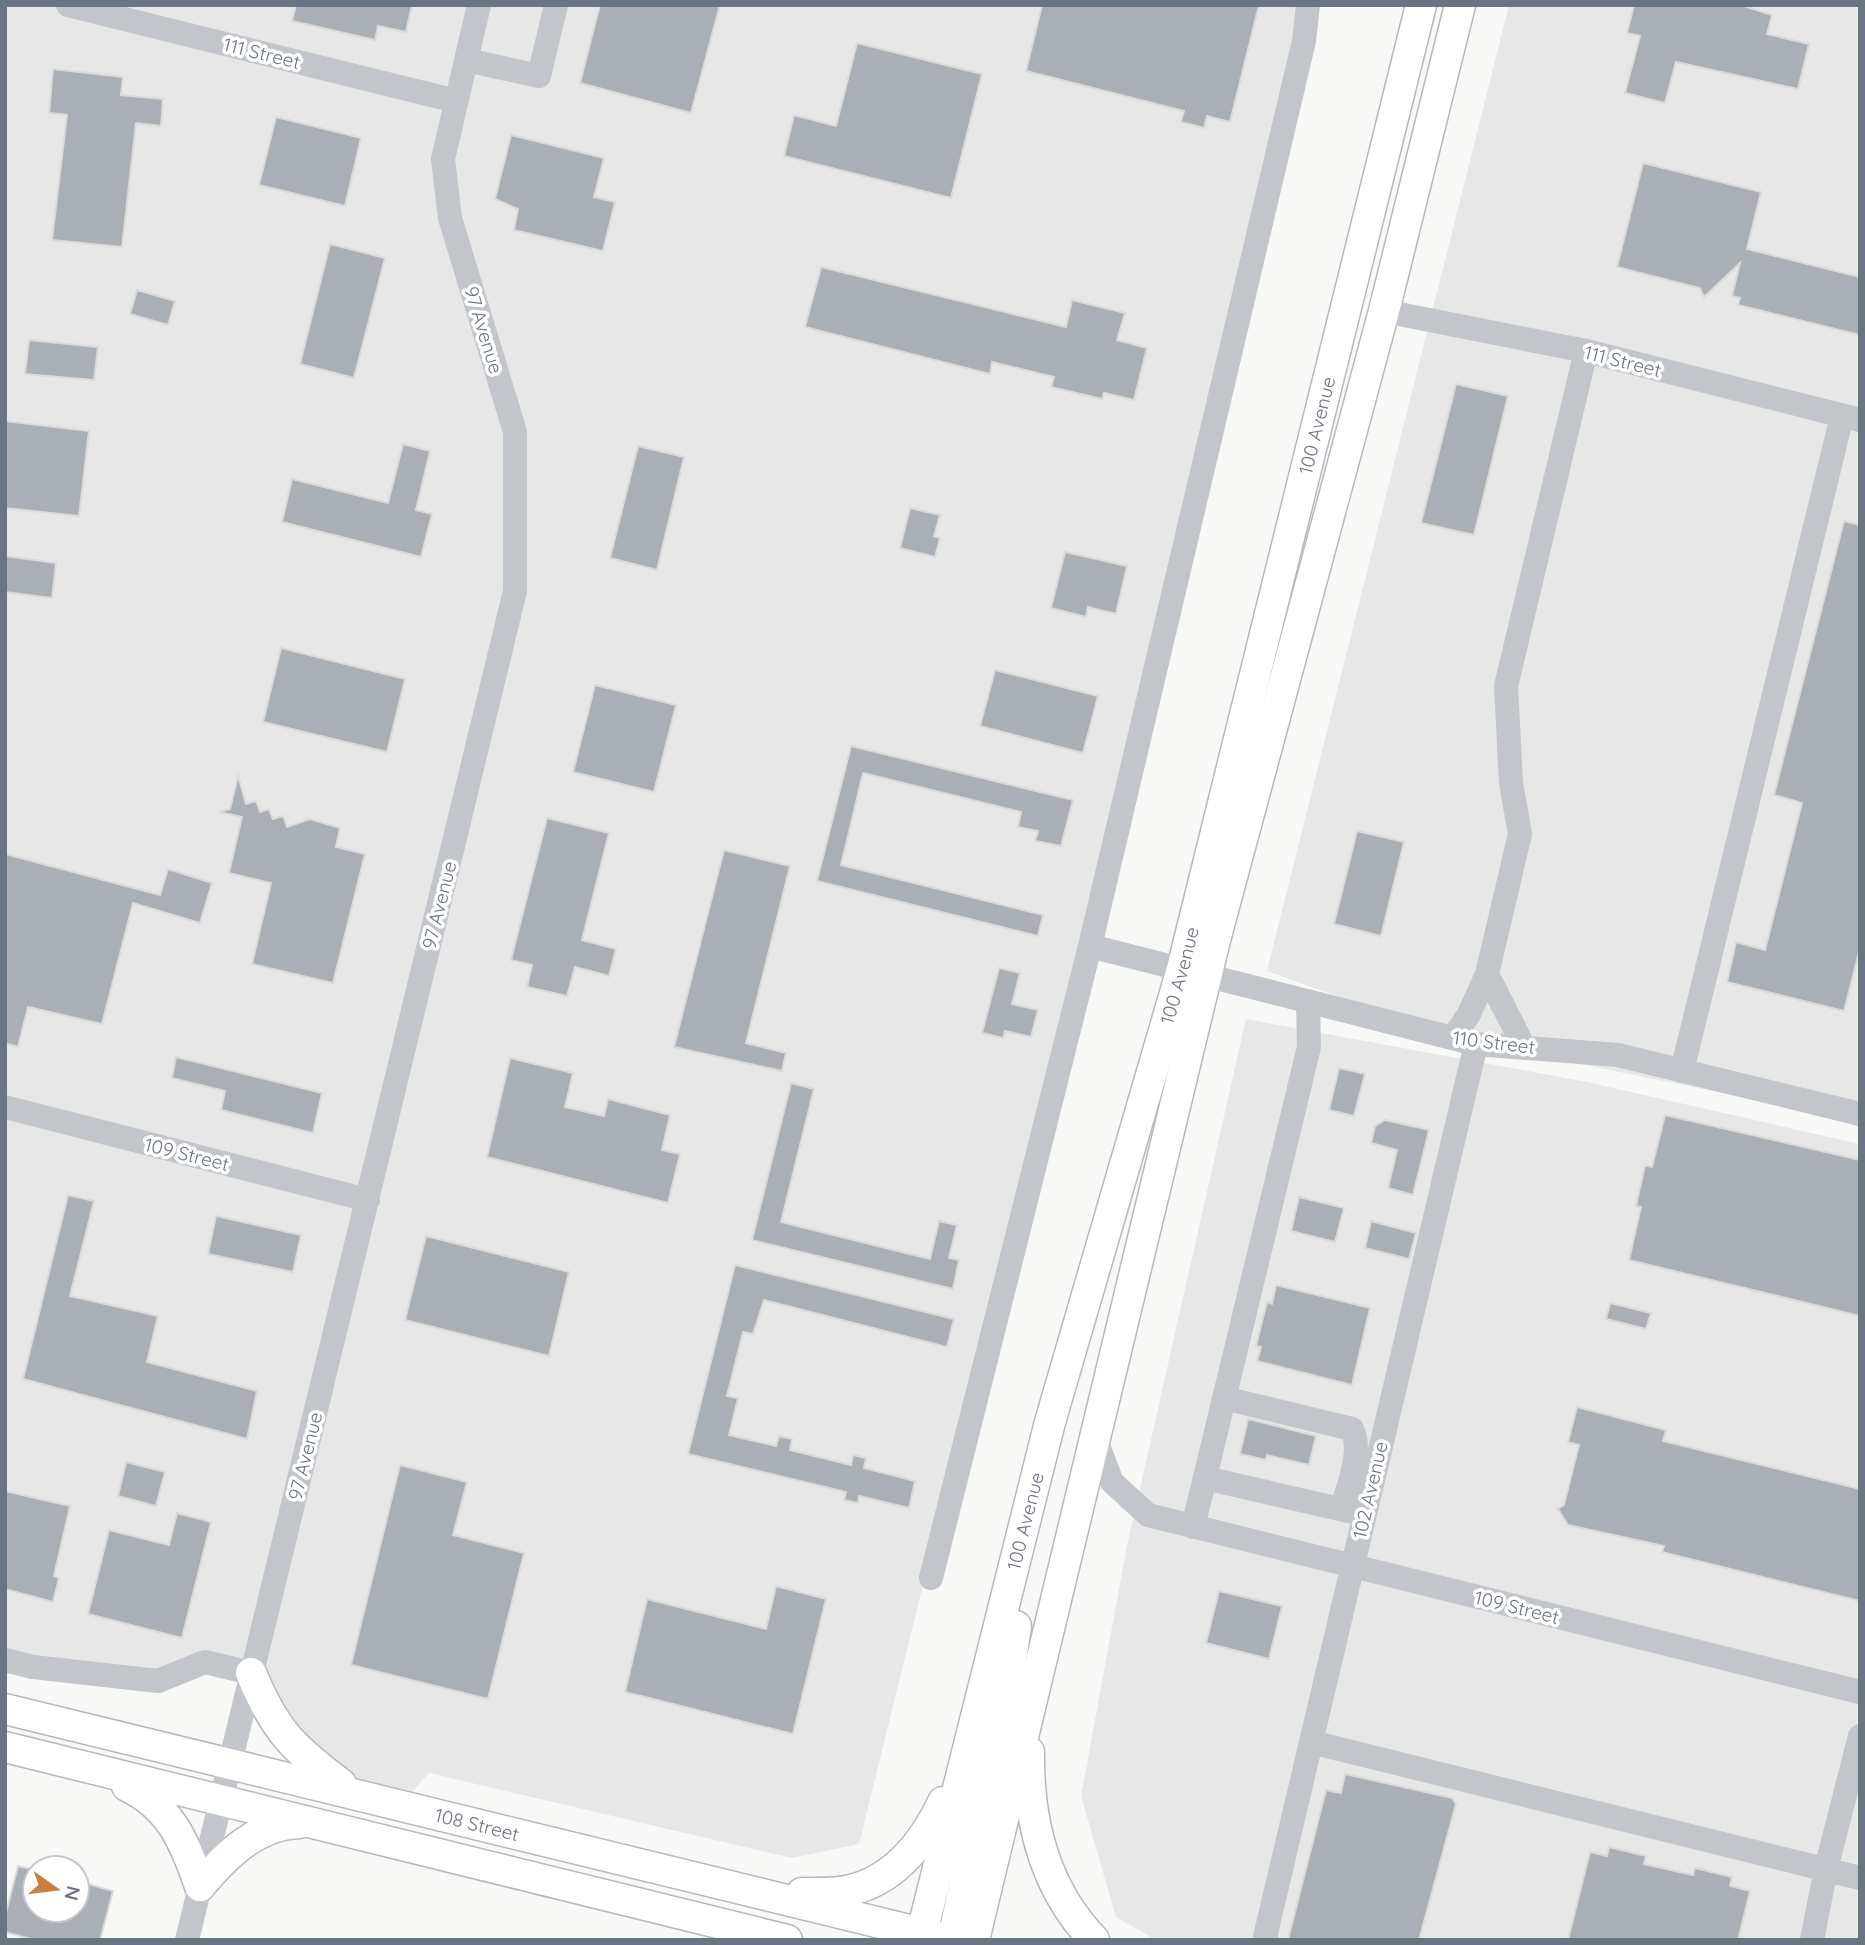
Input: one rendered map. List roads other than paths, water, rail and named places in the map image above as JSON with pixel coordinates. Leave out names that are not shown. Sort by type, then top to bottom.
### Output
[{"type":"main road","name":"100 Avenue","points":[[974,1940],[1094,1436],[1194,972],[1421,5]]},
{"type":"main road","name":"100 Avenue","points":[[929,1938],[969,1745],[1050,1422],[1194,972],[1384,311],[1460,5]]},
{"type":"main road","points":[[957,1940],[956,1925],[1008,1681],[1028,1542],[1050,1422]]},
{"type":"main road","points":[[251,1673],[272,1721],[282,1734],[300,1754],[350,1791]]},
{"type":"main road","points":[[1034,1685],[1029,1761],[1037,1836],[1045,1866],[1059,1897],[1094,1940]]},
{"type":"main road","name":"108 Street","points":[[5,1709],[350,1791],[929,1938]]},
{"type":"main road","points":[[768,1895],[850,1891],[877,1881],[896,1868],[930,1830],[969,1745]]},
{"type":"main road","name":"108 Street","points":[[5,1747],[788,1940]]},
{"type":"main road","points":[[89,1767],[141,1792],[171,1819],[185,1842],[200,1886],[232,1851],[271,1826],[311,1822]]},
{"type":"street","name":"111 Street","points":[[68,5],[456,101]]},
{"type":"street","name":"97 Avenue","points":[[187,1940],[515,591],[516,432],[450,218],[443,159],[479,5]]},
{"type":"street","points":[[466,60],[539,76],[556,5]]},
{"type":"street","points":[[931,1578],[1090,946],[1304,41],[1308,5]]},
{"type":"street","name":"111 Street","points":[[1384,311],[1586,351],[1851,418]]},
{"type":"street","points":[[1464,1041],[1469,1014],[1487,974],[1520,834],[1511,783],[1506,686],[1586,351]]},
{"type":"street","points":[[1682,1071],[1851,418]]},
{"type":"street","name":"110 Street","points":[[1090,946],[1464,1041],[1618,1055],[1860,1114]]},
{"type":"street","points":[[1487,974],[1523,1045]]},
{"type":"street","points":[[1183,1525],[1205,1478],[1309,1047],[1308,1001]]},
{"type":"street","name":"102 Avenue","points":[[1266,1938],[1352,1566],[1353,1512],[1464,1041]]},
{"type":"street","name":"109 Street","points":[[5,1107],[368,1200]]},
{"type":"street","points":[[1205,1478],[1353,1512],[1357,1439],[1352,1429],[1224,1398]]},
{"type":"street","name":"109 Street","points":[[1094,1436],[1112,1482],[1126,1498],[1148,1515],[1860,1692]]},
{"type":"street","points":[[5,1660],[33,1667],[158,1681],[205,1662],[251,1673]]},
{"type":"street","points":[[1812,1940],[1826,1869],[1860,1736]]},
{"type":"street","points":[[1311,1742],[1860,1878]]}]
